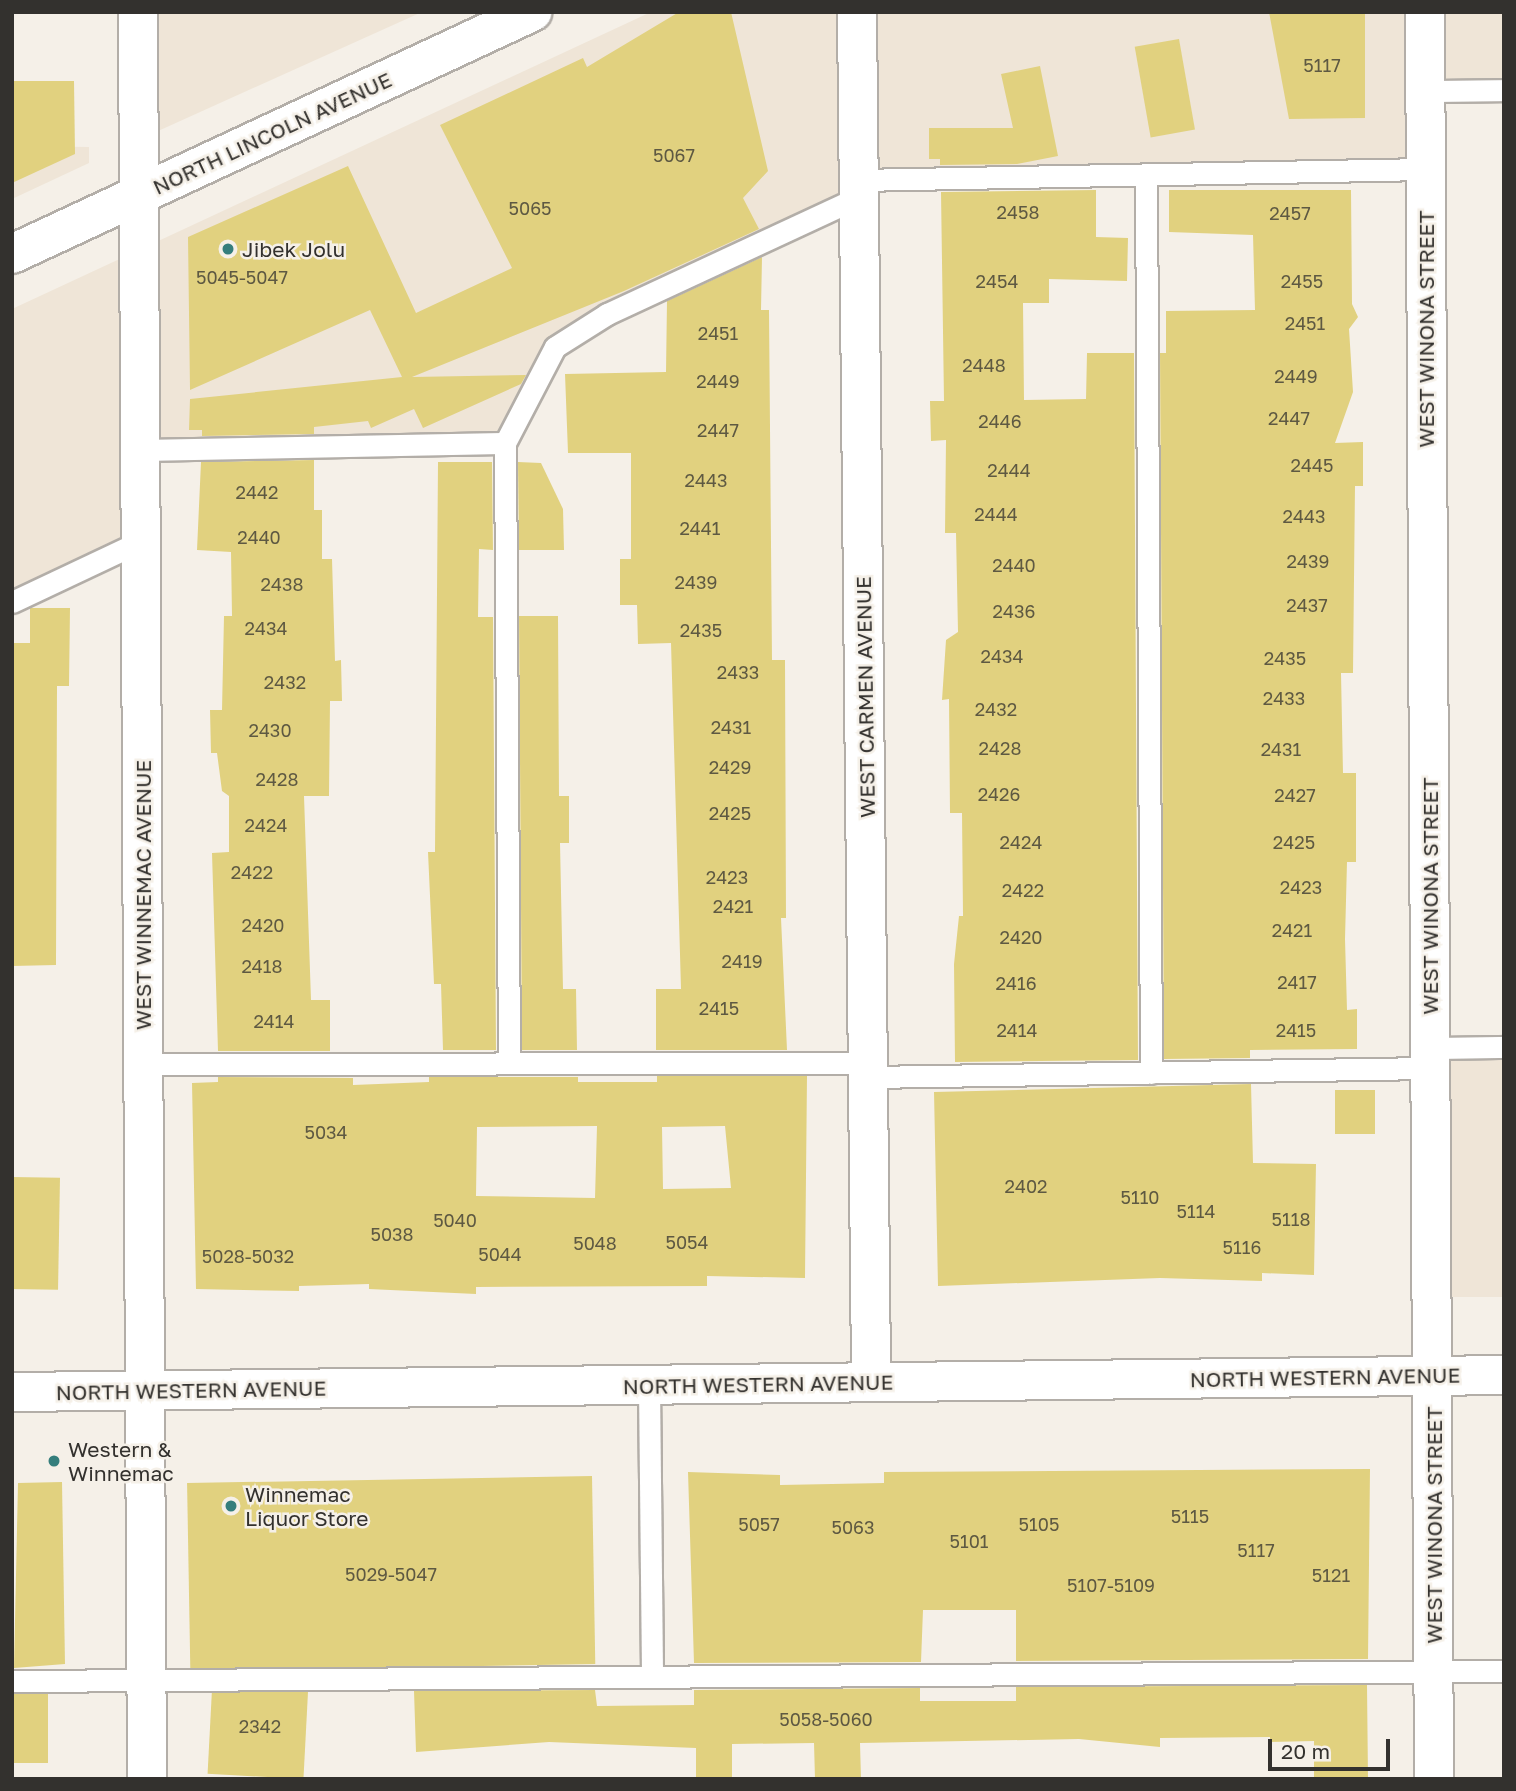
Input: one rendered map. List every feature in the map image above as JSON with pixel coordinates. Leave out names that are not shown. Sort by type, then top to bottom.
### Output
[{"type":"street","name":"WEST WINNEMAC AVENUE","points":[[138,12],[147,1779]]},
{"type":"street","name":"NORTH LINCOLN AVENUE","points":[[12,254],[533,12]]},
{"type":"street","name":"WEST CARMEN AVENUE","points":[[857,12],[871,1382]]},
{"type":"street","name":"WEST WINONA STREET","points":[[1424,12],[1434,1376],[1434,1779]]},
{"type":"street","name":"NORTH WESTERN AVENUE","points":[[12,1392],[1504,1375]]},
{"type":"lane","points":[[1425,91],[1504,90]]},
{"type":"lane","points":[[509,1062],[505,443],[555,347],[607,314],[858,189],[1146,175],[1425,169]]},
{"type":"lane","points":[[1146,175],[1151,1073]]},
{"type":"lane","points":[[140,450],[505,443]]},
{"type":"lane","points":[[12,602],[141,541]]},
{"type":"lane","points":[[144,1064],[509,1062],[1151,1073],[1431,1058],[1504,1047]]},
{"type":"lane","points":[[649,1385],[652,1676]]},
{"type":"lane","points":[[12,1681],[1504,1671]]},
{"type":"shaded area","points":[[136,12],[422,12],[136,141]]},
{"type":"shaded area","points":[[651,12],[1504,12],[1504,81],[1427,81],[1427,162],[870,173],[868,198],[554,334],[493,439],[142,442],[140,531],[12,592],[12,309]]},
{"type":"shaded area","points":[[12,146],[89,147],[89,163],[12,199]]},
{"type":"shaded area","points":[[1477,1053],[1504,1053],[1504,1297],[1441,1297],[1441,1063]]},
{"type":"building","points":[[679,12],[731,12],[768,171],[743,198],[759,229],[624,291],[412,377],[526,375],[521,384],[423,428],[414,409],[371,428],[368,421],[314,427],[314,434],[202,436],[202,430],[189,430],[190,399],[402,377],[370,310],[190,390],[188,237],[348,166],[416,313],[512,268],[440,125],[583,58],[587,67]]},
{"type":"building","points":[[1269,12],[1365,12],[1365,118],[1289,119]]},
{"type":"building","points":[[1179,39],[1195,130],[1151,137],[1135,47]]},
{"type":"building","points":[[1040,66],[1058,156],[1017,164],[940,165],[940,159],[929,159],[929,128],[1013,128],[1001,74]]},
{"type":"building","points":[[12,81],[74,81],[75,154],[12,183]]},
{"type":"building","points":[[1096,190],[1096,237],[1128,238],[1127,281],[1049,279],[1049,303],[1023,303],[1024,400],[1086,399],[1087,353],[1134,353],[1138,1060],[955,1062],[954,964],[959,916],[963,916],[962,813],[950,813],[949,699],[942,700],[946,640],[958,632],[956,533],[945,533],[946,440],[931,441],[930,401],[944,401],[941,192]]},
{"type":"building","points":[[1169,190],[1351,190],[1352,304],[1358,317],[1349,329],[1353,392],[1335,443],[1363,442],[1363,486],[1355,486],[1353,673],[1341,673],[1343,773],[1356,773],[1356,862],[1347,862],[1345,939],[1347,1010],[1357,1009],[1357,1049],[1250,1050],[1250,1058],[1164,1059],[1160,353],[1166,353],[1166,311],[1255,310],[1253,235],[1169,232]]},
{"type":"building","points":[[762,257],[761,310],[769,310],[772,660],[785,660],[786,918],[781,918],[787,1050],[656,1050],[656,989],[681,989],[671,643],[638,644],[637,605],[620,605],[620,559],[631,559],[631,453],[568,453],[565,374],[666,372],[667,301]]},
{"type":"building","points":[[314,460],[314,510],[322,510],[322,559],[332,559],[335,661],[341,660],[342,701],[330,701],[329,796],[304,796],[311,1000],[330,1000],[330,1051],[218,1051],[212,853],[229,852],[229,796],[222,791],[217,753],[211,753],[210,710],[222,710],[224,616],[232,616],[231,552],[197,550],[201,462]]},
{"type":"building","points":[[438,462],[492,462],[493,550],[479,549],[478,617],[493,617],[496,1050],[443,1050],[441,984],[434,984],[428,852],[435,852]]},
{"type":"building","points":[[518,462],[541,463],[563,509],[564,550],[519,550]]},
{"type":"building","points":[[30,608],[70,608],[69,686],[57,686],[56,965],[12,966],[12,643],[30,643]]},
{"type":"building","points":[[519,616],[558,616],[559,796],[569,796],[569,843],[560,843],[563,989],[576,989],[577,1050],[522,1050]]},
{"type":"building","points":[[657,1076],[807,1076],[805,1278],[707,1276],[707,1286],[476,1287],[476,1294],[369,1289],[369,1284],[299,1286],[299,1291],[196,1289],[192,1083],[218,1082],[218,1077],[353,1078],[353,1085],[429,1082],[429,1077],[578,1077],[578,1082],[657,1082]],"holes":[[[597,1126],[595,1198],[476,1196],[477,1127]],[[725,1126],[731,1188],[663,1189],[662,1127]]]},
{"type":"building","points":[[1251,1084],[1253,1163],[1316,1164],[1314,1275],[1262,1273],[1262,1281],[1160,1278],[938,1286],[934,1092]]},
{"type":"building","points":[[1335,1090],[1375,1090],[1375,1134],[1335,1134]]},
{"type":"building","points":[[12,1177],[60,1178],[58,1290],[12,1289]]},
{"type":"building","points":[[1370,1469],[1368,1659],[1016,1661],[1016,1610],[923,1610],[921,1662],[694,1663],[688,1472],[780,1475],[780,1485],[884,1483],[884,1472]]},
{"type":"building","points":[[592,1476],[595,1664],[190,1671],[187,1483]]},
{"type":"building","points":[[62,1482],[65,1664],[14,1668],[18,1483]]},
{"type":"building","points":[[1367,1685],[1368,1779],[1314,1779],[1314,1741],[1270,1742],[1270,1737],[1160,1738],[1160,1747],[1079,1739],[860,1743],[861,1779],[815,1779],[814,1743],[732,1744],[732,1779],[696,1779],[696,1748],[549,1742],[416,1752],[414,1691],[595,1690],[597,1706],[694,1705],[694,1690],[920,1688],[920,1701],[1016,1701],[1016,1687]]},
{"type":"building","points":[[212,1687],[308,1692],[303,1779],[208,1774]]},
{"type":"building","points":[[12,1694],[48,1694],[48,1763],[12,1763]]},
{"type":"place","name":"Jibek Jolu","points":[[228,249]]},
{"type":"place","name":"Western & Winnemac","points":[[54,1461]]},
{"type":"place","name":"Winnemac Liquor Store","points":[[231,1506]]}]
